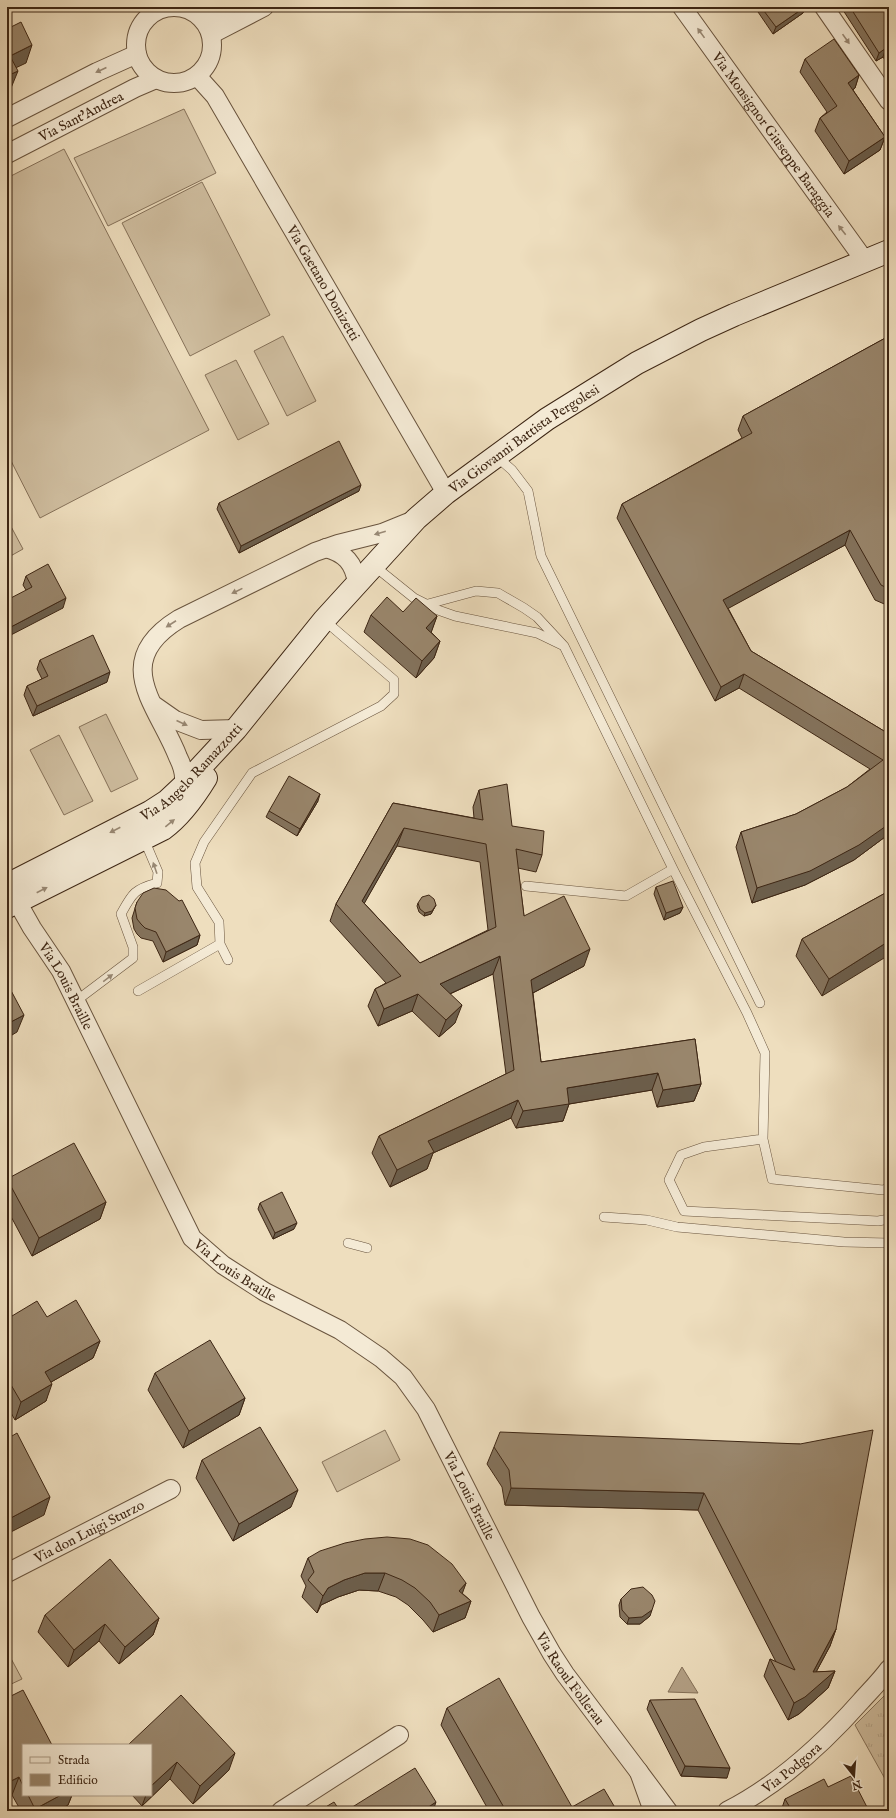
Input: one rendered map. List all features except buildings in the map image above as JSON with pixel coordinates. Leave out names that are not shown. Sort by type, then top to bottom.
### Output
[{"type":"street","points":[[179,7],[187,9],[203,19],[212,34],[212,54],[206,66],[197,76],[190,80],[177,83],[168,83],[156,79],[142,66],[137,54],[136,45],[138,32],[144,20],[159,8],[179,7]]},
{"type":"street","points":[[203,19],[211,17],[228,7]]},
{"type":"street","points":[[212,34],[264,7]]},
{"type":"street","name":"Via Monsignor Giuseppe Baraggia","points":[[682,7],[865,261]]},
{"type":"street","points":[[824,7],[889,101]]},
{"type":"street","points":[[7,118],[97,72],[137,54]]},
{"type":"street","name":"Via Gaetano Donizetti","points":[[197,76],[215,96],[446,493]]},
{"type":"street","name":"Via Sant'Andrea","points":[[7,154],[135,88],[156,79]]},
{"type":"street","name":"Via Giovanni Battista Pergolesi","points":[[236,729],[324,620],[416,519],[446,493],[496,456],[547,419],[605,381],[670,345],[740,312],[889,252]]},
{"type":"street","points":[[183,786],[185,779],[183,769],[170,738],[150,701],[144,684],[145,656],[149,647],[161,631],[179,619],[326,548],[382,533],[416,519]]},
{"type":"street","points":[[326,548],[336,550],[346,558],[355,572],[357,583]]},
{"type":"street","points":[[150,701],[162,712],[189,726],[201,730],[236,729]]},
{"type":"street","name":"Via Angelo Ramazzotti","points":[[10,895],[167,801],[236,729]]},
{"type":"street","name":"Via Angelo Ramazzotti","points":[[10,895],[144,839],[172,822],[181,813],[205,780],[236,729]]},
{"type":"street","name":"Via Louis Braille","points":[[10,895],[61,971],[192,1238],[229,1269],[265,1292],[340,1330],[382,1358],[403,1377],[426,1409],[512,1578]]},
{"type":"street","name":"Via don Luigi Sturzo","points":[[7,1573],[171,1489]]},
{"type":"street","name":"Via Raoul Follerau","points":[[512,1578],[552,1654],[565,1674],[668,1811]]},
{"type":"street","name":"Via Podgora","points":[[726,1811],[795,1766],[832,1733],[889,1669]]},
{"type":"street","points":[[281,1811],[399,1735]]},
{"type":"street","name":"Via Raoul Follerau","points":[[639,1772],[653,1811]]},
{"type":"lane","points":[[496,456],[512,470],[528,491],[542,556],[760,1003]]},
{"type":"lane","points":[[373,565],[414,598],[455,616],[536,633],[564,646]]},
{"type":"lane","points":[[428,604],[476,591],[498,593],[524,608],[536,617],[564,646],[673,869],[747,1013],[765,1053],[764,1139],[772,1179],[883,1190],[889,1188]]},
{"type":"lane","points":[[228,960],[220,944],[219,922],[197,887],[195,863],[204,842],[252,773],[381,706],[394,694],[394,680],[324,620]]},
{"type":"lane","points":[[76,1001],[133,958],[133,947],[121,914],[131,896],[141,887],[157,882],[158,872],[144,839]]},
{"type":"lane","points":[[526,886],[626,896],[673,869]]},
{"type":"lane","points":[[138,991],[220,944]]},
{"type":"lane","points":[[764,1139],[704,1147],[681,1155],[669,1180],[684,1211],[878,1221],[889,1219]]},
{"type":"lane","points":[[604,1217],[647,1220],[677,1227],[836,1242],[889,1243]]},
{"type":"lane","points":[[348,1243],[367,1248]]},
{"type":"green space","points":[[184,109],[216,173],[108,226],[74,158]]},
{"type":"green space","points":[[64,149],[209,430],[40,518],[7,453],[7,178]]},
{"type":"green space","points":[[202,182],[270,315],[190,356],[122,223]]},
{"type":"green space","points":[[283,336],[316,401],[287,416],[254,351]]},
{"type":"green space","points":[[236,360],[269,424],[238,440],[205,375]]},
{"type":"green space","points":[[7,519],[23,549],[7,558]]},
{"type":"green space","points":[[106,714],[138,779],[111,792],[79,727]]},
{"type":"green space","points":[[59,735],[93,801],[64,815],[30,750]]},
{"type":"green space","points":[[385,1430],[400,1460],[337,1492],[322,1462]]},
{"type":"green space","points":[[7,1651],[22,1679],[7,1686]]},
{"type":"green space","points":[[889,1691],[889,1786],[855,1725]]},
{"type":"shaded area","points":[[682,1667],[698,1693],[668,1692]]}]
